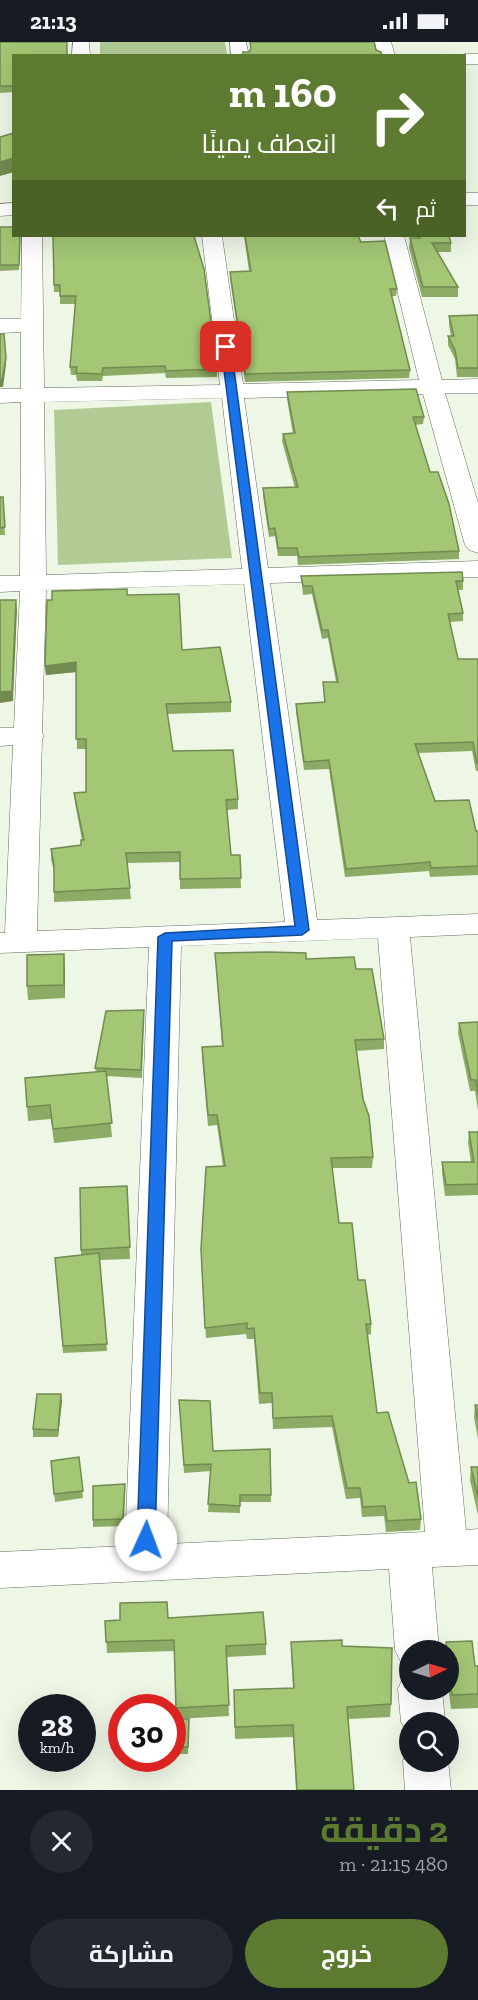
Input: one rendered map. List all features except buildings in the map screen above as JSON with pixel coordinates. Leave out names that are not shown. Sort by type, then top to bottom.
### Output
[{"type":"street","points":[[32,237],[34,396],[30,736],[11,942],[478,924]]},
{"type":"street","points":[[212,237],[302,930]]},
{"type":"street","points":[[394,237],[432,387],[478,545]]},
{"type":"street","points":[[0,326],[33,325]]},
{"type":"street","points":[[0,396],[478,386]]},
{"type":"street","points":[[0,584],[478,569]]},
{"type":"street","points":[[0,737],[30,736]]},
{"type":"street","points":[[393,928],[445,1549],[420,1640]]},
{"type":"street","points":[[145,1563],[165,937]]},
{"type":"street","points":[[0,1570],[445,1549]]},
{"type":"street","points":[[427,1772],[428,1790]]},
{"type":"green space","points":[[100,42],[225,42],[227,54],[100,54]]},
{"type":"green space","points":[[211,402],[232,558],[58,565],[54,410]]},
{"type":"route","points":[[146,1540],[165,937],[302,930],[226,347]]}]
